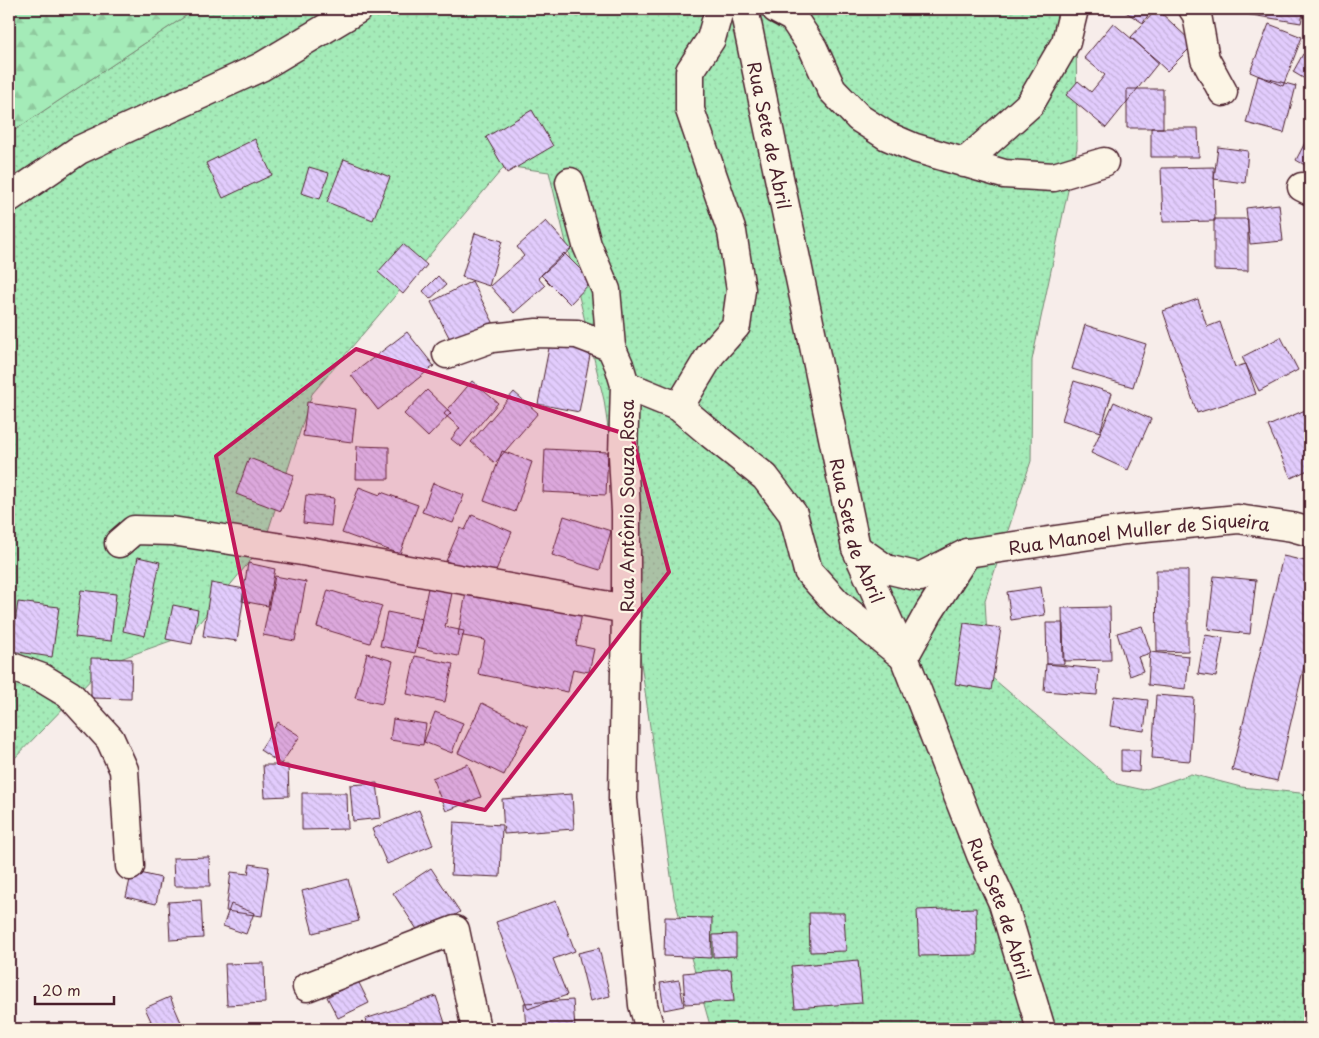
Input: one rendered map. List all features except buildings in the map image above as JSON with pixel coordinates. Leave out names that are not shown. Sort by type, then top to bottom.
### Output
[{"type":"street","points":[[9,198],[79,150],[261,67],[358,9]]},
{"type":"street","points":[[680,407],[711,354],[736,326],[741,290],[732,232],[690,110],[690,71],[710,39],[719,10],[722,9]]},
{"type":"street","name":"Rua Sete de Abril","points":[[744,9],[856,548],[904,657],[981,855],[1003,903],[1041,1029]]},
{"type":"street","points":[[776,9],[793,18],[813,48],[832,90],[859,118],[887,136],[916,148],[1004,174],[1054,178],[1104,162]]},
{"type":"street","points":[[964,163],[1030,104],[1066,42],[1074,9]]},
{"type":"street","points":[[1193,9],[1197,15],[1205,59],[1223,92]]},
{"type":"street","points":[[570,182],[587,245],[606,290],[611,347],[625,385]]},
{"type":"street","points":[[447,354],[492,338],[537,333],[577,334],[611,347]]},
{"type":"street","name":"Rua Antônio Souza Rosa","points":[[650,1029],[643,1004],[623,799],[626,609],[626,512],[623,454],[625,385],[680,407],[710,434],[765,477],[793,514],[808,571],[837,603],[904,657]]},
{"type":"street","name":"Rua Manoel Muller de Siqueira","points":[[856,548],[886,570],[920,577],[967,553],[1125,530],[1238,519],[1292,527],[1310,532]]},
{"type":"street","points":[[119,543],[134,530],[172,531],[302,551],[626,609]]},
{"type":"street","points":[[904,657],[928,612],[967,553]]},
{"type":"street","points":[[9,666],[42,678],[70,695],[110,739],[124,770],[130,866]]},
{"type":"street","points":[[307,987],[455,930],[476,1029]]},
{"type":"highlighted area","points":[[356,349],[632,436],[669,572],[485,810],[279,763],[216,456]]},
{"type":"green space","points":[[9,9],[196,9],[9,134]]},
{"type":"green space","points":[[196,9],[1076,9],[1077,148],[1032,360],[1031,461],[985,600],[989,675],[1117,784],[1144,790],[1191,774],[1241,787],[1310,794],[1310,1029],[711,1029],[674,897],[604,400],[549,172],[505,166],[312,394],[264,544],[190,634],[106,664],[9,764],[9,134]]}]
